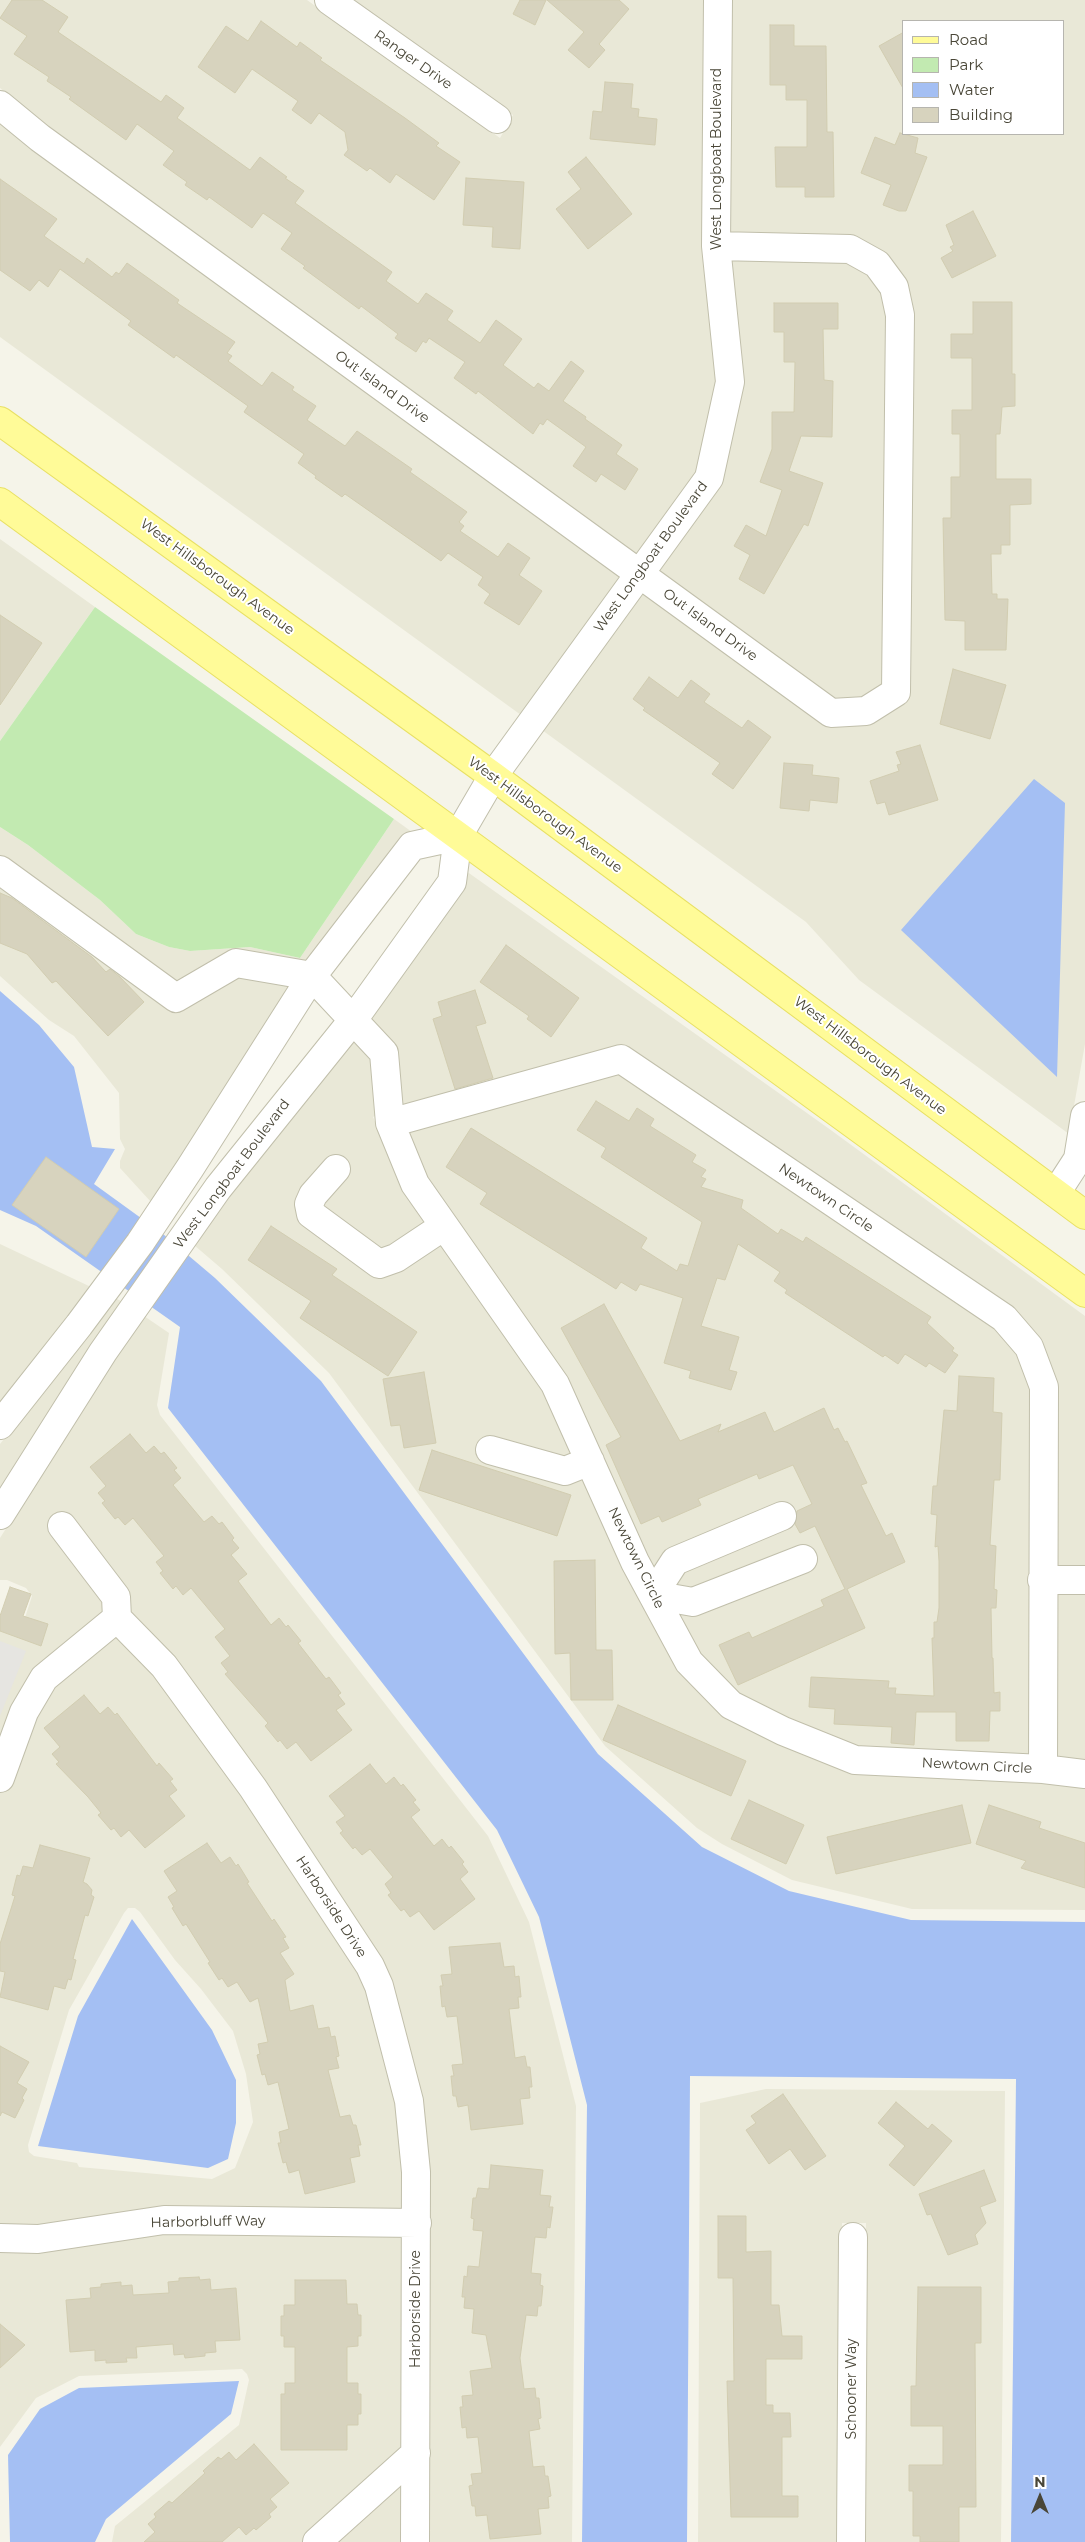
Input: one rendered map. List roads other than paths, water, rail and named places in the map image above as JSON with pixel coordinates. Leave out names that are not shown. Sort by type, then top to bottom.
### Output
[{"type":"main road","name":"West Hillsborough Avenue","points":[[0,421],[493,776],[1085,1214]]},
{"type":"main road","points":[[0,502],[1085,1293]]},
{"type":"street","name":"Ranger Drive","points":[[329,0],[497,119]]},
{"type":"street","name":"West Longboat Boulevard","points":[[0,1515],[103,1352],[218,1188],[353,1020],[452,882],[458,836],[493,776],[709,478],[730,382],[716,246],[718,0]]},
{"type":"street","name":"Out Island Drive","points":[[0,105],[40,138],[831,713],[866,711],[896,692],[900,315],[894,287],[877,264],[850,249],[716,246]]},
{"type":"street","points":[[0,1425],[79,1325],[190,1168],[312,976],[412,846],[458,836]]},
{"type":"street","points":[[0,870],[176,998],[236,963],[312,976]]},
{"type":"street","name":"Newtown Circle","points":[[312,976],[384,1053],[390,1123],[415,1184],[555,1384],[635,1562],[689,1662],[719,1693],[731,1705],[783,1731],[855,1760],[1043,1769],[1085,1774]]},
{"type":"street","name":"Newtown Circle","points":[[390,1123],[621,1060],[1004,1318],[1029,1347],[1044,1387],[1043,1769]]},
{"type":"street","points":[[1056,1193],[1078,1159],[1085,1116]]},
{"type":"street","points":[[336,1169],[313,1195],[309,1204],[311,1214],[379,1264],[396,1258],[444,1226]]},
{"type":"street","points":[[490,1450],[565,1471],[590,1461]]},
{"type":"street","points":[[782,1516],[675,1561],[653,1595],[693,1602],[803,1558]]},
{"type":"street","points":[[0,1778],[24,1712],[44,1678],[117,1618],[116,1596],[62,1526]]},
{"type":"street","points":[[1042,1580],[1085,1580]]},
{"type":"street","name":"Harborside Drive","points":[[117,1618],[164,1666],[253,1788],[370,1966],[380,1986],[409,2101],[416,2172],[415,2542]]},
{"type":"street","name":"Harborbluff Way","points":[[0,2238],[38,2238],[164,2220],[417,2223]]},
{"type":"street","name":"Schooner Way","points":[[851,2542],[853,2237]]},
{"type":"street","points":[[317,2542],[416,2453]]},
{"type":"water","points":[[1034,779],[1065,803],[1057,1077],[901,930]]},
{"type":"water","points":[[0,991],[39,1025],[74,1067],[92,1147],[115,1149],[94,1184],[163,1234],[215,1278],[321,1381],[598,1754],[702,1847],[789,1891],[911,1920],[1085,1922],[1085,2542],[1011,2542],[1016,2079],[690,2076],[687,2542],[582,2542],[587,2105],[539,1917],[497,1830],[168,1408],[180,1327],[36,1226],[0,1210]]},
{"type":"water","points":[[132,1919],[212,2030],[236,2080],[236,2123],[228,2159],[208,2168],[38,2146],[78,2016]]},
{"type":"water","points":[[239,2381],[231,2414],[106,2519],[95,2542],[10,2542],[8,2455],[40,2409],[79,2388]]}]
